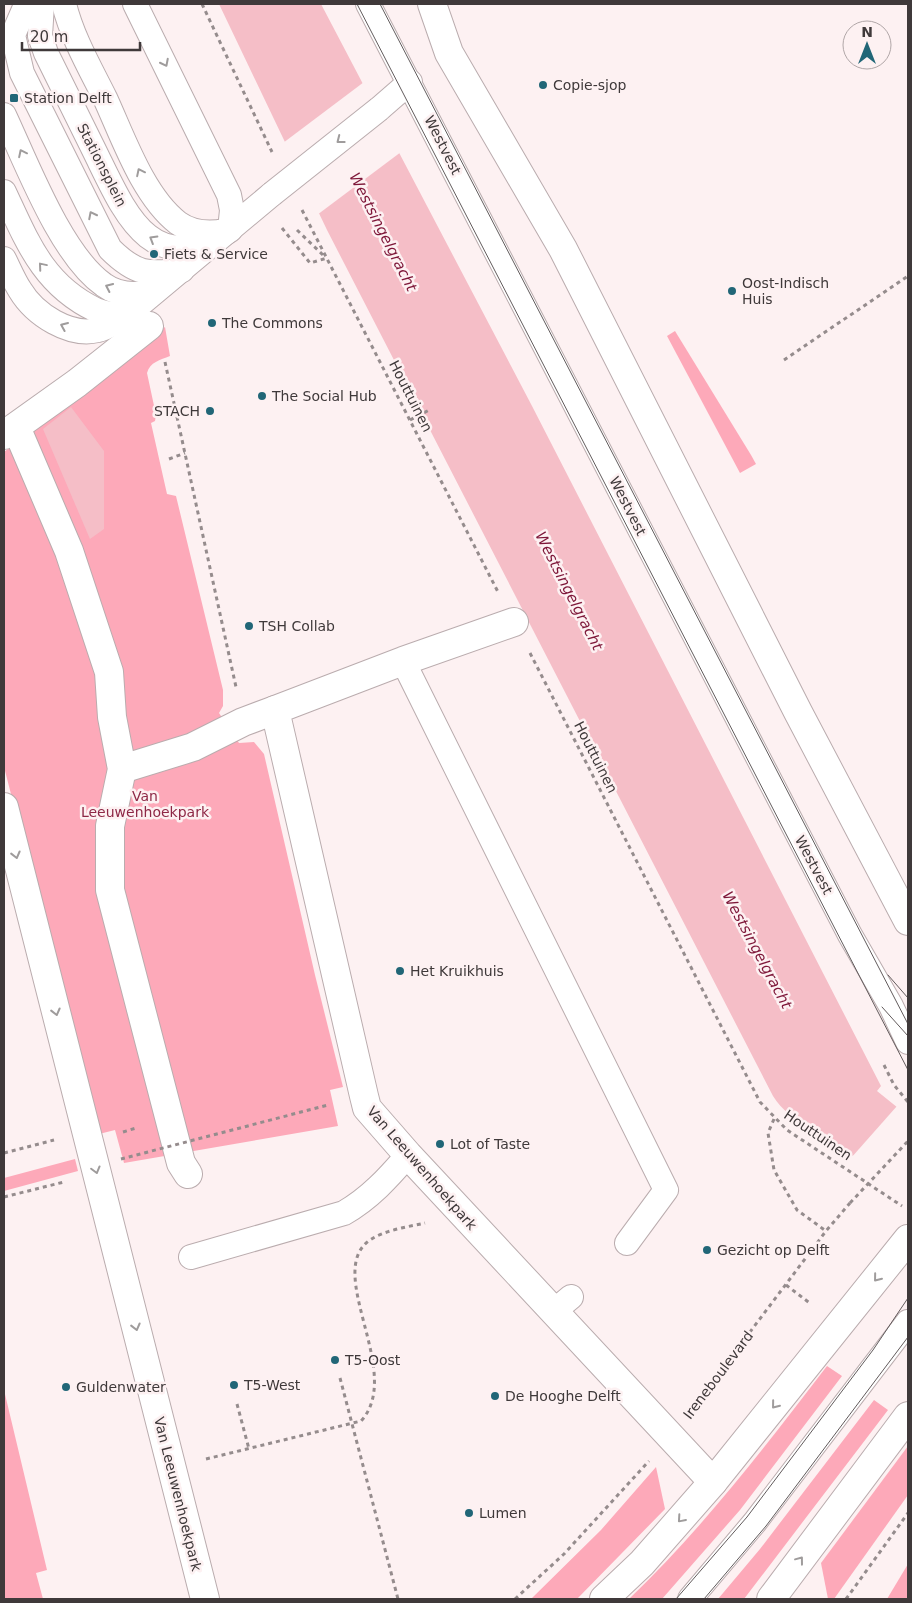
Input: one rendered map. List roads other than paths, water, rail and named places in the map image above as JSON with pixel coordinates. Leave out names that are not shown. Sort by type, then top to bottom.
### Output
[{"type":"street","points":[[432,4],[449,53],[563,249],[794,703],[908,921]]},
{"type":"street","name":"Stationsplein","points":[[10,431],[77,383],[138,321]]},
{"type":"street","points":[[10,431],[69,551],[109,672],[112,717],[122,769],[110,826],[110,890],[181,1163],[188,1174]]},
{"type":"street","points":[[122,769],[193,747],[243,722],[402,661],[514,622]]},
{"type":"street","name":"Van Leeuwenhoekpark","points":[[275,710],[367,1108],[473,1226],[562,1305],[670,1438],[713,1482]]},
{"type":"street","name":"Van Leeuwenhoekpark","points":[[4,808],[205,1599]]},
{"type":"street","points":[[604,1599],[642,1563],[713,1482],[908,1240]]},
{"type":"street","points":[[771,1599],[908,1416]]},
{"type":"lane","points":[[4,24],[32,4]]},
{"type":"lane","points":[[32,4],[14,35],[22,73],[110,249],[126,265],[141,271],[163,273],[182,270]]},
{"type":"lane","name":"Stationsplein","points":[[32,4],[46,53],[119,201],[136,226],[148,237],[163,245],[179,249],[210,242],[230,230]]},
{"type":"lane","points":[[64,4],[73,31],[140,172],[160,205],[178,223],[193,230],[210,234],[230,230],[232,210],[223,180],[135,4]]},
{"type":"lane","name":"Westvest","points":[[368,4],[850,936],[900,1012],[908,1042]]},
{"type":"lane","name":"Stationsplein","points":[[4,259],[20,292],[40,312],[67,328],[84,332],[138,321],[155,291],[410,82]]},
{"type":"lane","points":[[4,116],[63,239],[84,268],[105,287],[136,295],[155,291]]},
{"type":"lane","points":[[4,192],[32,254],[61,289],[97,311],[138,321]]},
{"type":"lane","points":[[402,661],[666,1190],[627,1243]]},
{"type":"lane","points":[[191,1257],[344,1213],[380,1188],[408,1155]]},
{"type":"lane","points":[[690,1599],[755,1522],[908,1322]]},
{"type":"water","name":"Westsingelgracht","points":[[219,4],[321,4],[532,406],[881,1086],[877,1091],[908,1116],[853,1156],[799,1122],[780,1106],[773,1096],[327,230]]},
{"type":"water","points":[[71,407],[104,451],[104,529],[90,539],[43,429]]},
{"type":"tram line","points":[[357,4],[908,1070]]},
{"type":"tram line","points":[[380,4],[908,1024]]},
{"type":"tram line","points":[[888,975],[908,998]]},
{"type":"tram line","points":[[882,1007],[908,1036]]},
{"type":"tram line","points":[[676,1599],[747,1517],[873,1350],[908,1298]]},
{"type":"tram line","points":[[704,1599],[766,1526],[908,1337]]},
{"type":"place","name":"Copie-sjop","points":[[543,85]]},
{"type":"place","name":"Station Delft","points":[[14,98]]},
{"type":"place","name":"Fiets & Service","points":[[154,254]]},
{"type":"place","name":"Oost-Indisch Huis","points":[[732,291]]},
{"type":"place","name":"The Commons","points":[[212,323]]},
{"type":"place","name":"The Social Hub","points":[[262,396]]},
{"type":"place","name":"STACH","points":[[210,411]]},
{"type":"place","name":"TSH Collab","points":[[249,626]]},
{"type":"place","name":"Het Kruikhuis","points":[[400,971]]},
{"type":"place","name":"Lot of Taste","points":[[440,1144]]},
{"type":"place","name":"Gezicht op Delft","points":[[707,1250]]},
{"type":"place","name":"T5-Oost","points":[[335,1360]]},
{"type":"place","name":"T5-West","points":[[234,1385]]},
{"type":"place","name":"Guldenwater","points":[[66,1387]]},
{"type":"place","name":"De Hooghe Delft","points":[[495,1396]]},
{"type":"place","name":"Lumen","points":[[469,1513]]}]
